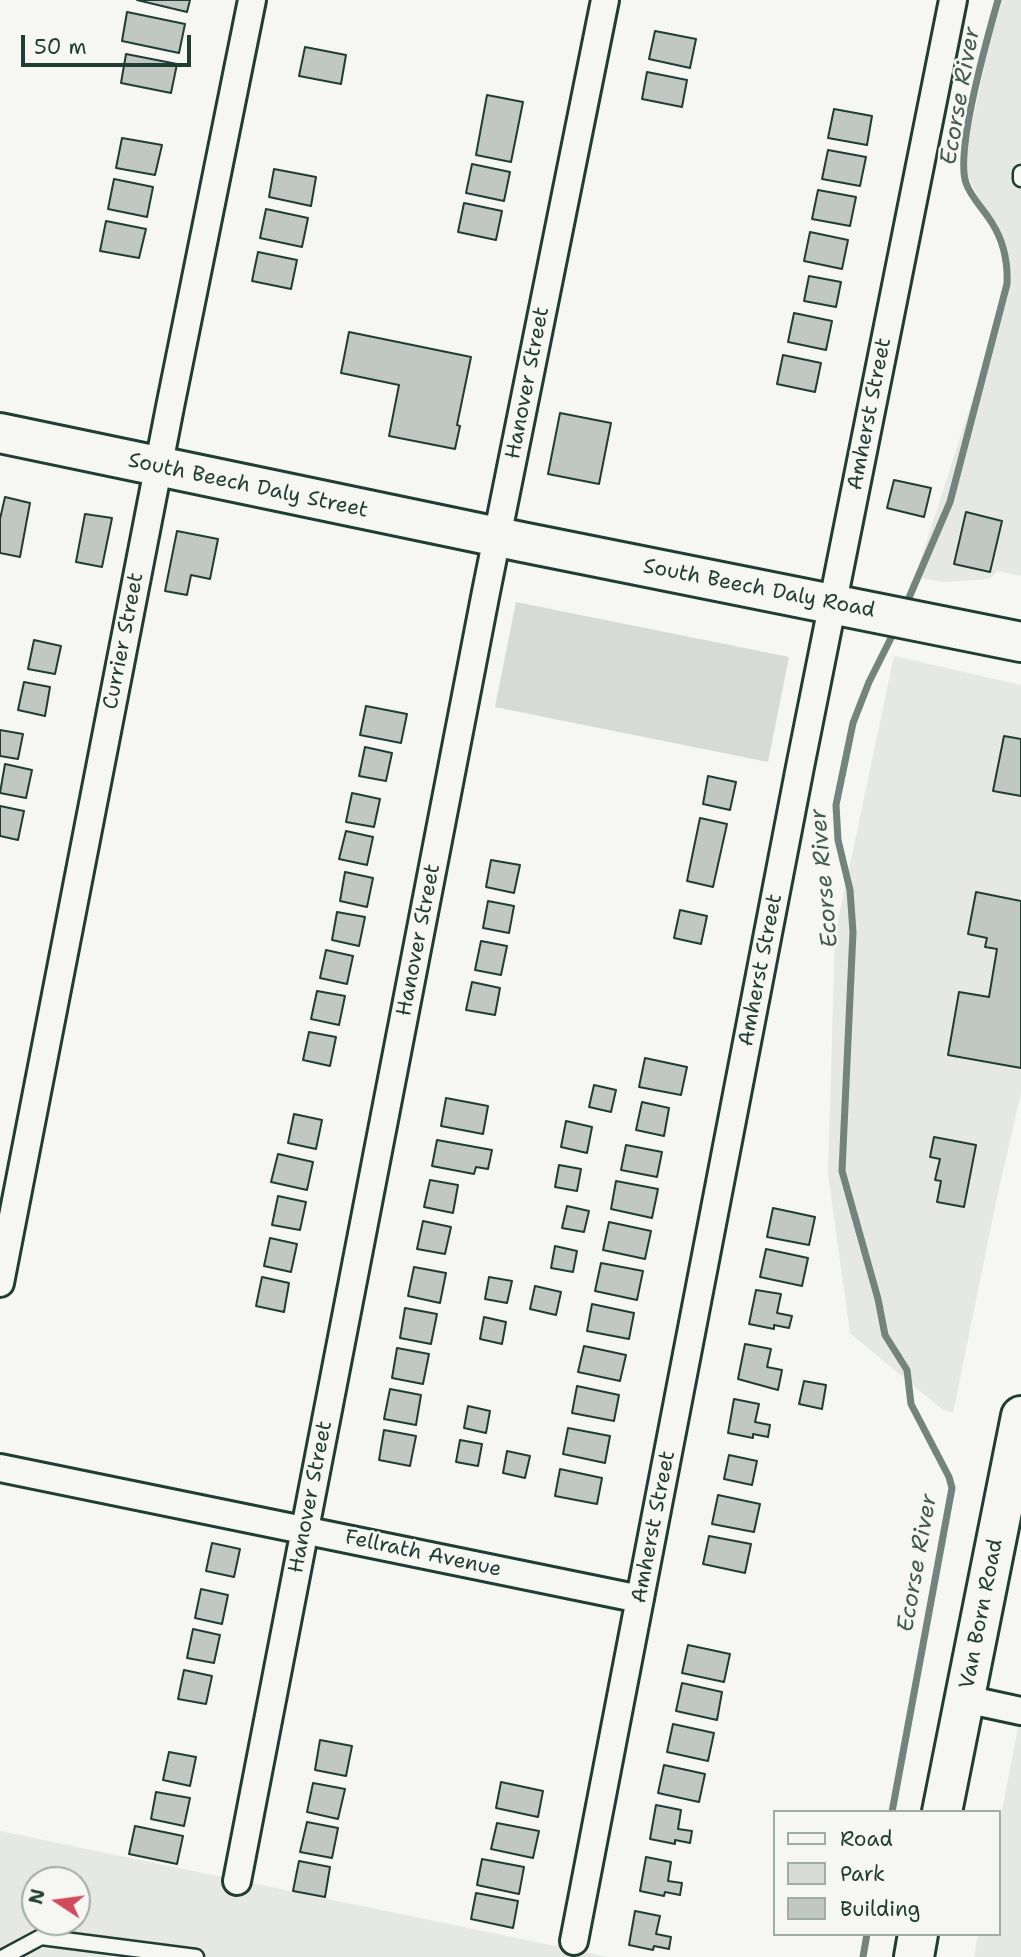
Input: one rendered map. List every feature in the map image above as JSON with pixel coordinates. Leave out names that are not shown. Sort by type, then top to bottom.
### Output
[{"type":"main road","name":"South Beech Daly Street","points":[[0,433],[497,537]]},
{"type":"main road","name":"South Beech Daly Road","points":[[497,537],[1021,642]]},
{"type":"main road","name":"Van Born Road","points":[[942,1810],[1019,1432]]},
{"type":"main road","points":[[914,1957],[918,1936]]},
{"type":"street","name":"Currier Street","points":[[0,1283],[158,467],[252,0]]},
{"type":"street","name":"Hanover Street","points":[[237,1881],[497,537],[605,0]]},
{"type":"street","name":"Amherst Street","points":[[574,1941],[953,0]]},
{"type":"street","name":"Fellrath Avenue","points":[[0,1468],[640,1599]]},
{"type":"street","points":[[965,1699],[1021,1711]]},
{"type":"lane","points":[[4,1957],[41,1937],[196,1957]]},
{"type":"shaded area","points":[[998,0],[1021,0],[1021,576],[998,571],[989,579],[944,582],[915,577],[985,361],[1008,264],[992,222],[963,168]]},
{"type":"shaded area","points":[[894,656],[1021,685],[1021,1093],[953,1413],[943,1410],[850,1333],[828,1174],[835,935]]},
{"type":"shaded area","points":[[1021,1712],[1021,1957],[974,1957],[978,1936],[1000,1936],[1000,1821]]},
{"type":"shaded area","points":[[0,1831],[608,1957],[0,1957]]},
{"type":"green space","points":[[516,602],[789,657],[768,762],[495,707]]},
{"type":"building","points":[[137,0],[190,0],[187,12]]},
{"type":"building","points":[[127,12],[185,24],[179,53],[122,41]]},
{"type":"building","points":[[655,31],[696,39],[690,68],[649,59]]},
{"type":"building","points":[[305,47],[346,55],[341,84],[299,76]]},
{"type":"building","points":[[126,54],[177,64],[171,93],[121,83]]},
{"type":"building","points":[[647,72],[687,80],[682,107],[642,99]]},
{"type":"building","points":[[487,95],[523,102],[511,162],[476,155]]},
{"type":"building","points":[[834,109],[872,116],[867,145],[828,138]]},
{"type":"building","points":[[122,138],[162,145],[155,175],[116,168]]},
{"type":"building","points":[[828,150],[866,157],[860,186],[822,179]]},
{"type":"building","points":[[472,164],[510,172],[504,201],[466,193]]},
{"type":"building","points":[[274,169],[316,177],[311,206],[269,197]]},
{"type":"building","points":[[114,179],[153,187],[147,217],[108,209]]},
{"type":"building","points":[[818,190],[856,197],[850,226],[812,219]]},
{"type":"building","points":[[464,203],[502,211],[496,240],[458,232]]},
{"type":"building","points":[[266,209],[308,218],[302,247],[260,238]]},
{"type":"building","points":[[106,221],[146,229],[139,258],[100,251]]},
{"type":"building","points":[[810,232],[848,240],[842,269],[804,261]]},
{"type":"building","points":[[258,252],[297,260],[291,289],[252,281]]},
{"type":"building","points":[[809,276],[841,282],[836,307],[804,301]]},
{"type":"building","points":[[794,313],[832,321],[826,350],[788,342]]},
{"type":"building","points":[[349,332],[471,357],[457,425],[460,426],[455,449],[389,436],[399,385],[341,373]]},
{"type":"building","points":[[783,355],[821,363],[815,392],[777,384]]},
{"type":"building","points":[[560,413],[611,423],[599,484],[548,474]]},
{"type":"building","points":[[894,480],[931,488],[924,517],[887,508]]},
{"type":"building","points":[[5,497],[30,503],[20,557],[0,553],[0,519]]},
{"type":"building","points":[[966,512],[1002,521],[990,572],[954,564]]},
{"type":"building","points":[[85,514],[112,518],[102,567],[76,562]]},
{"type":"building","points":[[177,531],[218,539],[210,579],[191,575],[187,595],[165,591]]},
{"type":"building","points":[[34,640],[61,646],[55,674],[28,669]]},
{"type":"building","points":[[24,682],[50,687],[45,716],[18,710]]},
{"type":"building","points":[[366,706],[407,714],[401,743],[360,735]]},
{"type":"building","points":[[0,730],[23,734],[18,759],[0,756]]},
{"type":"building","points":[[1004,736],[1021,739],[1021,796],[993,791]]},
{"type":"building","points":[[365,747],[392,753],[386,781],[359,776]]},
{"type":"building","points":[[5,764],[32,770],[26,798],[0,793]]},
{"type":"building","points":[[708,776],[736,782],[730,810],[703,804]]},
{"type":"building","points":[[352,793],[380,799],[374,827],[346,822]]},
{"type":"building","points":[[0,806],[24,811],[18,840],[0,836]]},
{"type":"building","points":[[700,818],[727,824],[713,887],[687,881]]},
{"type":"building","points":[[346,831],[373,837],[367,865],[339,859]]},
{"type":"building","points":[[491,860],[520,865],[514,893],[486,887]]},
{"type":"building","points":[[345,872],[373,878],[367,907],[340,901]]},
{"type":"building","points":[[976,892],[1021,901],[1021,1068],[948,1055],[959,992],[989,997],[997,949],[985,947],[987,938],[968,934]]},
{"type":"building","points":[[488,901],[514,906],[509,933],[483,928]]},
{"type":"building","points":[[680,910],[707,916],[701,944],[674,938]]},
{"type":"building","points":[[337,912],[365,917],[359,946],[332,940]]},
{"type":"building","points":[[481,941],[507,946],[501,975],[475,970]]},
{"type":"building","points":[[326,950],[353,956],[347,984],[320,978]]},
{"type":"building","points":[[472,982],[500,988],[495,1015],[466,1010]]},
{"type":"building","points":[[317,991],[345,996],[339,1025],[311,1019]]},
{"type":"building","points":[[309,1032],[336,1037],[330,1066],[303,1060]]},
{"type":"building","points":[[645,1058],[687,1067],[681,1095],[639,1087]]},
{"type":"building","points":[[594,1085],[616,1090],[611,1112],[589,1107]]},
{"type":"building","points":[[446,1098],[488,1106],[483,1134],[441,1126]]},
{"type":"building","points":[[642,1102],[669,1108],[664,1136],[636,1130]]},
{"type":"building","points":[[294,1114],[322,1120],[316,1149],[288,1143]]},
{"type":"building","points":[[566,1121],[592,1127],[587,1153],[561,1147]]},
{"type":"building","points":[[934,1137],[976,1145],[964,1207],[937,1202],[941,1181],[935,1180],[940,1159],[930,1157]]},
{"type":"building","points":[[437,1140],[492,1150],[488,1169],[476,1167],[474,1174],[432,1166]]},
{"type":"building","points":[[626,1145],[662,1152],[657,1177],[621,1170]]},
{"type":"building","points":[[278,1154],[313,1162],[307,1190],[271,1182]]},
{"type":"building","points":[[559,1165],[581,1169],[577,1191],[555,1187]]},
{"type":"building","points":[[430,1180],[458,1185],[453,1213],[424,1207]]},
{"type":"building","points":[[616,1181],[658,1189],[652,1218],[611,1209]]},
{"type":"building","points":[[278,1196],[306,1202],[300,1230],[272,1225]]},
{"type":"building","points":[[567,1206],[589,1211],[584,1232],[562,1228]]},
{"type":"building","points":[[773,1208],[815,1217],[809,1245],[767,1237]]},
{"type":"building","points":[[423,1221],[451,1227],[445,1254],[417,1249]]},
{"type":"building","points":[[609,1222],[651,1231],[645,1259],[603,1250]]},
{"type":"building","points":[[270,1238],[297,1244],[291,1272],[264,1266]]},
{"type":"building","points":[[555,1246],[577,1251],[573,1272],[551,1268]]},
{"type":"building","points":[[766,1249],[808,1258],[802,1286],[760,1277]]},
{"type":"building","points":[[601,1263],[643,1271],[637,1300],[595,1291]]},
{"type":"building","points":[[414,1267],[446,1273],[440,1303],[408,1296]]},
{"type":"building","points":[[262,1277],[289,1283],[284,1312],[256,1306]]},
{"type":"building","points":[[489,1277],[512,1281],[507,1303],[485,1299]]},
{"type":"building","points":[[535,1286],[561,1292],[556,1315],[530,1309]]},
{"type":"building","points":[[756,1290],[781,1294],[777,1313],[792,1316],[789,1328],[774,1325],[774,1329],[749,1324]]},
{"type":"building","points":[[592,1304],[634,1313],[629,1339],[587,1331]]},
{"type":"building","points":[[405,1308],[437,1314],[431,1344],[400,1338]]},
{"type":"building","points":[[484,1317],[506,1322],[502,1344],[480,1339]]},
{"type":"building","points":[[745,1344],[771,1349],[767,1367],[782,1370],[778,1390],[738,1379]]},
{"type":"building","points":[[584,1346],[626,1355],[620,1381],[578,1372]]},
{"type":"building","points":[[397,1348],[429,1354],[423,1384],[392,1378]]},
{"type":"building","points":[[804,1381],[826,1385],[822,1409],[799,1404]]},
{"type":"building","points":[[577,1386],[619,1395],[614,1421],[572,1413]]},
{"type":"building","points":[[390,1389],[421,1395],[416,1425],[384,1419]]},
{"type":"building","points":[[734,1399],[759,1404],[755,1422],[770,1425],[768,1437],[753,1434],[753,1438],[728,1433]]},
{"type":"building","points":[[468,1406],[490,1411],[486,1433],[464,1428]]},
{"type":"building","points":[[568,1428],[610,1436],[605,1463],[563,1454]]},
{"type":"building","points":[[384,1430],[416,1436],[410,1466],[379,1460]]},
{"type":"building","points":[[460,1440],[482,1444],[478,1466],[456,1462]]},
{"type":"building","points":[[507,1451],[530,1456],[525,1478],[503,1473]]},
{"type":"building","points":[[729,1455],[757,1461],[752,1485],[724,1479]]},
{"type":"building","points":[[560,1469],[602,1478],[597,1504],[555,1496]]},
{"type":"building","points":[[718,1495],[760,1504],[754,1532],[712,1524]]},
{"type":"building","points":[[709,1536],[751,1544],[745,1573],[703,1564]]},
{"type":"building","points":[[212,1543],[240,1549],[234,1577],[206,1571]]},
{"type":"building","points":[[201,1589],[228,1595],[222,1624],[195,1618]]},
{"type":"building","points":[[193,1629],[220,1635],[214,1663],[187,1658]]},
{"type":"building","points":[[688,1645],[730,1654],[724,1682],[682,1673]]},
{"type":"building","points":[[184,1670],[212,1676],[206,1704],[178,1699]]},
{"type":"building","points":[[682,1683],[722,1692],[717,1720],[676,1711]]},
{"type":"building","points":[[673,1724],[714,1733],[708,1761],[667,1752]]},
{"type":"building","points":[[320,1740],[352,1746],[346,1776],[315,1770]]},
{"type":"building","points":[[169,1752],[196,1757],[190,1786],[163,1780]]},
{"type":"building","points":[[664,1765],[705,1774],[699,1802],[658,1793]]},
{"type":"building","points":[[501,1782],[543,1791],[538,1817],[496,1808]]},
{"type":"building","points":[[313,1783],[345,1789],[338,1819],[307,1812]]},
{"type":"building","points":[[156,1792],[190,1798],[184,1826],[151,1819]]},
{"type":"building","points":[[656,1805],[681,1810],[678,1829],[692,1831],[690,1843],[675,1840],[675,1844],[650,1839]]},
{"type":"building","points":[[307,1822],[338,1828],[332,1858],[300,1852]]},
{"type":"building","points":[[497,1823],[539,1831],[533,1858],[491,1849]]},
{"type":"building","points":[[135,1826],[183,1836],[177,1864],[129,1854]]},
{"type":"building","points":[[646,1857],[671,1862],[668,1881],[682,1883],[680,1895],[665,1892],[664,1896],[640,1891]]},
{"type":"building","points":[[482,1859],[524,1867],[519,1894],[477,1885]]},
{"type":"building","points":[[299,1861],[330,1867],[325,1897],[293,1891]]},
{"type":"building","points":[[476,1893],[518,1901],[513,1928],[471,1919]]},
{"type":"building","points":[[635,1911],[660,1916],[656,1934],[671,1937],[669,1949],[654,1946],[653,1950],[629,1945]]},
{"type":"waterway","name":"Ecorse River","points":[[905,607],[950,502],[1007,284],[1006,260],[1000,237],[968,188],[964,168],[974,93],[998,0]]},
{"type":"waterway","name":"Ecorse River","points":[[892,1810],[952,1488],[949,1477],[911,1404],[907,1370],[885,1335],[878,1299],[842,1171],[853,932],[850,890],[838,840],[836,805],[853,723],[869,682],[896,628]]},
{"type":"waterway","name":"Ecorse River","points":[[863,1957],[867,1936]]}]
